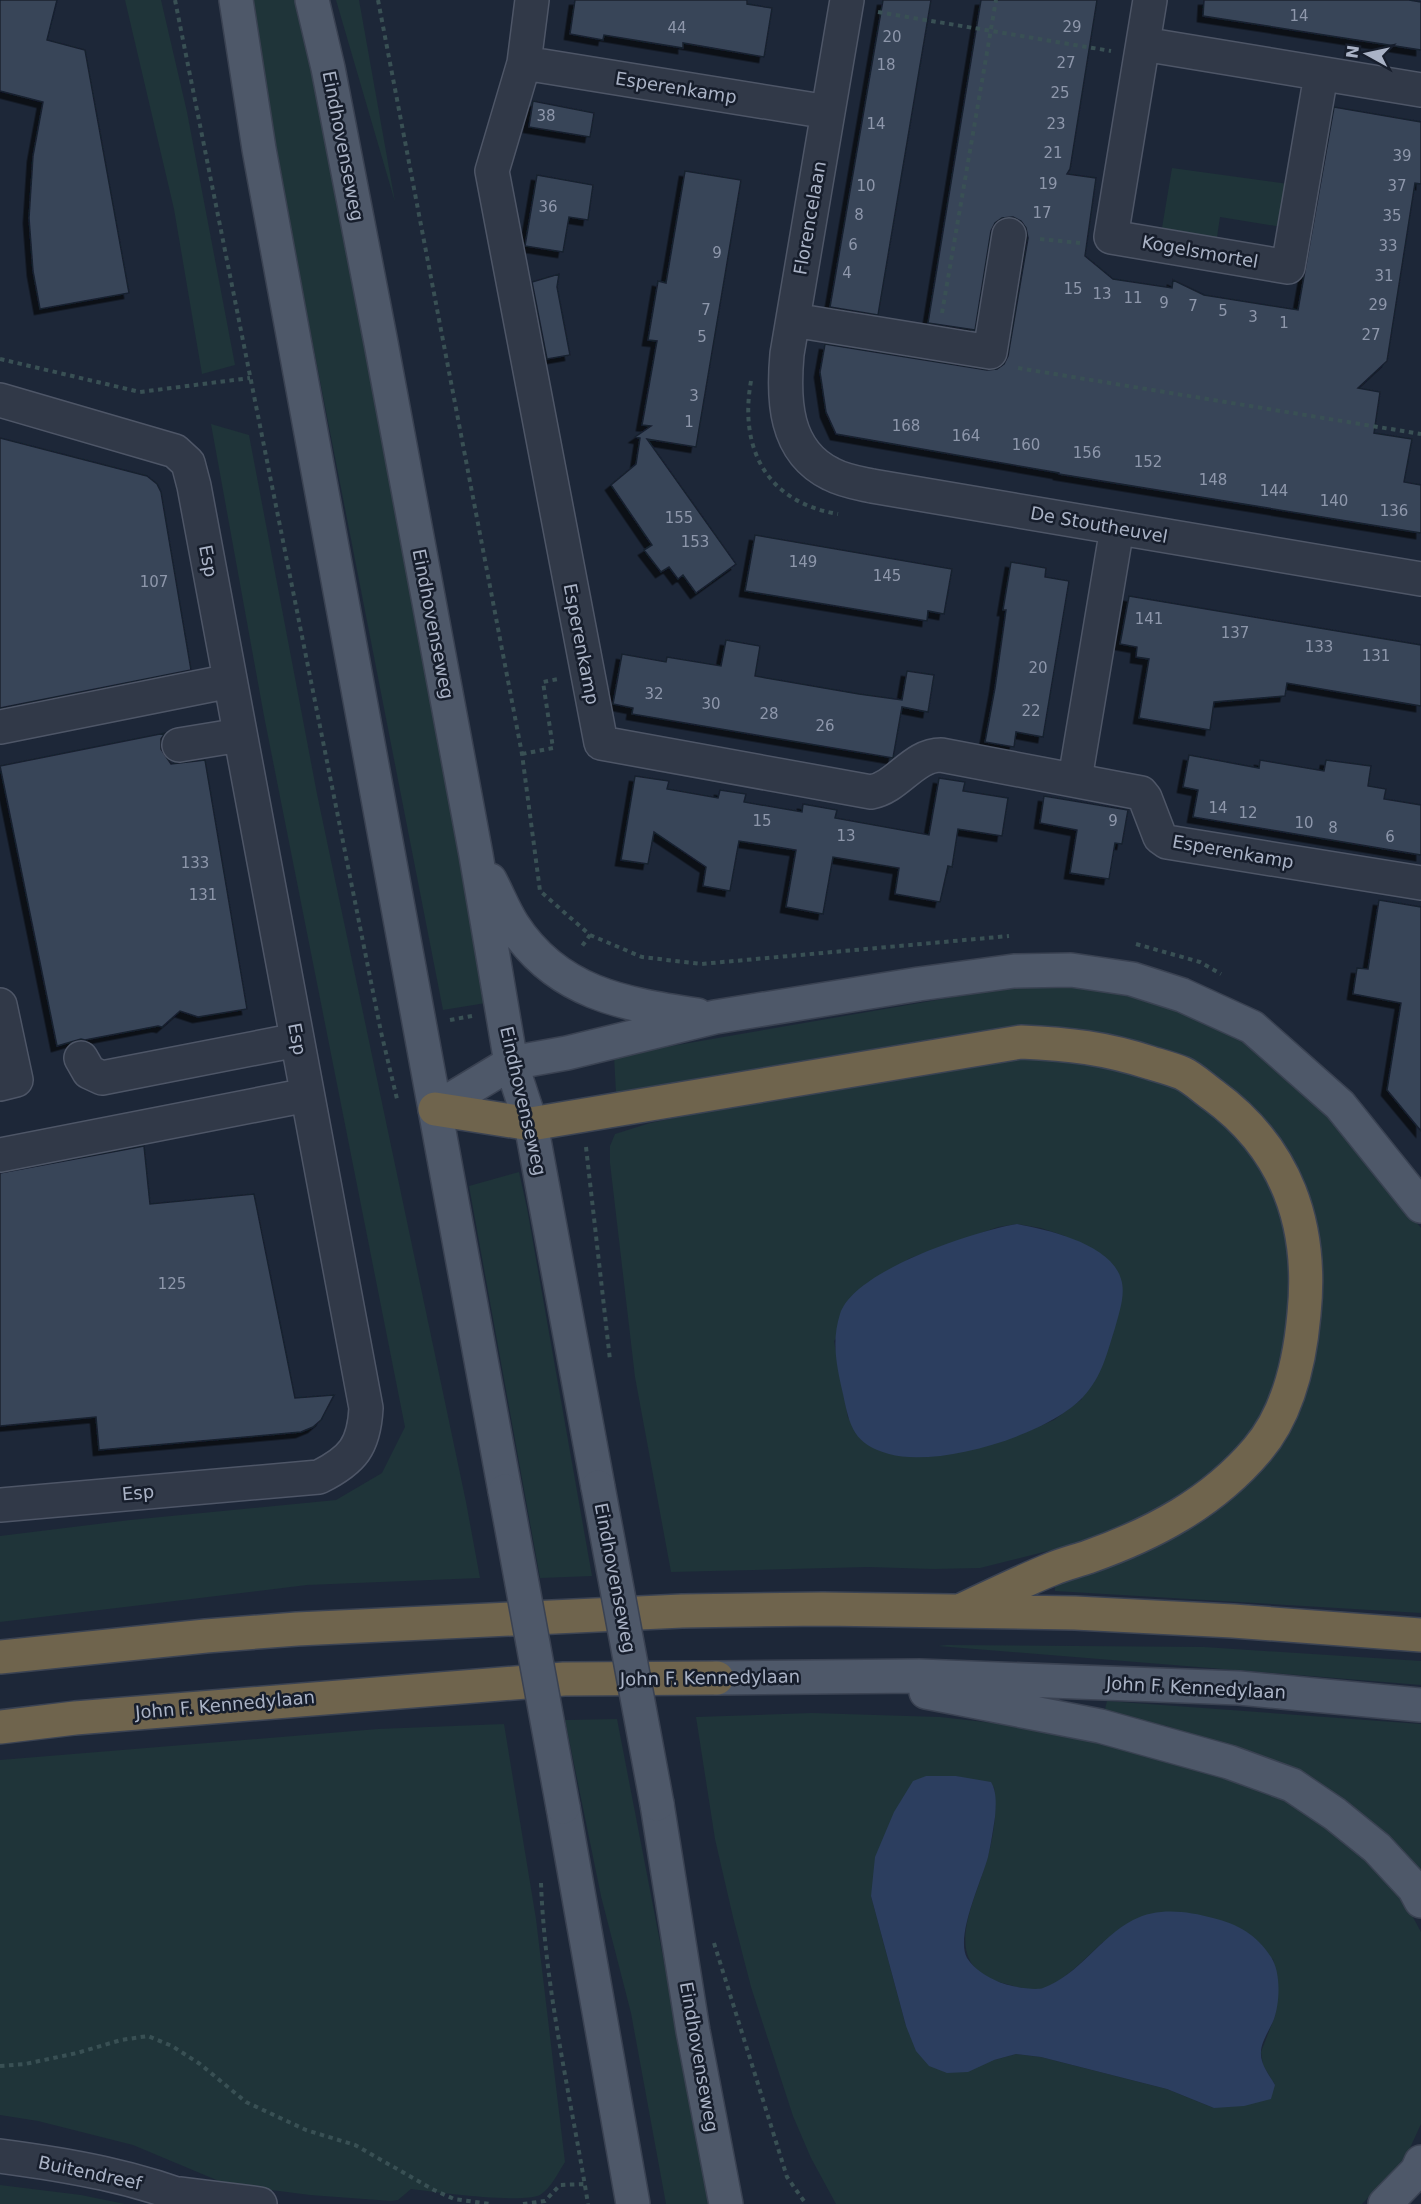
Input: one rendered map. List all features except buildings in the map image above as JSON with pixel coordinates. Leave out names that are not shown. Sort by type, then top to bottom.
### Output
[{"type":"highway","points":[[435,1109],[531,1124],[1021,1042],[1070,1044],[1119,1053],[1183,1074],[1230,1108],[1268,1150],[1290,1191],[1303,1233],[1307,1282],[1302,1332],[1291,1384],[1276,1420],[1258,1449],[1205,1500],[1175,1519],[1144,1535],[1053,1569],[962,1610]]},
{"type":"highway","points":[[0,1657],[206,1636],[393,1624],[682,1611],[962,1610],[1233,1621],[1421,1635]]},
{"type":"highway","name":"John F. Kennedylaan","points":[[0,1727],[75,1718],[552,1680],[717,1678]]},
{"type":"main road","points":[[236,0],[259,149],[563,1807],[633,2204]]},
{"type":"main road","name":"Eindhovenseweg","points":[[312,0],[335,103],[476,855],[512,1063],[531,1124],[657,1804],[693,2031],[726,2204]]},
{"type":"main road","points":[[476,855],[513,925],[534,952],[562,976],[592,992],[634,1005],[660,1011],[715,1017]]},
{"type":"main road","points":[[435,1109],[512,1063],[580,1051],[715,1017],[1014,971],[1071,970],[1132,979],[1182,995],[1252,1027],[1340,1105],[1421,1206]]},
{"type":"main road","points":[[840,1676],[1100,1726],[1229,1761],[1292,1785],[1335,1814],[1377,1848],[1414,1888],[1421,1901]]},
{"type":"main road","name":"John F. Kennedylaan","points":[[717,1678],[919,1676],[1239,1688],[1421,1705]]},
{"type":"main road","points":[[1385,2204],[1417,2171],[1421,2162]]},
{"type":"street","name":"Esperenkamp","points":[[532,0],[524,63],[492,171],[601,743],[872,792],[881,790],[925,757],[941,754],[1141,793],[1160,837],[1167,842],[1421,883]]},
{"type":"street","points":[[1111,237],[1150,0]]},
{"type":"street","name":"Florencelaan","points":[[795,436],[785,405],[784,382],[847,3]]},
{"type":"street","points":[[1142,50],[1421,90]]},
{"type":"street","name":"Esperenkamp","points":[[524,63],[828,112]]},
{"type":"street","name":"Kogelsmortel","points":[[1111,237],[1288,267],[1321,75]]},
{"type":"street","points":[[793,320],[990,352],[1009,236]]},
{"type":"street","name":"Esp","points":[[0,400],[175,451],[188,463],[366,1408],[365,1429],[356,1451],[339,1467],[320,1477],[0,1505]]},
{"type":"street","name":"De Stoutheuvel","points":[[795,436],[805,453],[817,465],[844,479],[872,486],[1421,579]]},
{"type":"street","points":[[1075,779],[1117,528]]},
{"type":"street","points":[[0,727],[230,681]]},
{"type":"street","points":[[179,745],[240,735]]},
{"type":"street","points":[[0,1005],[16,1080],[0,1084]]},
{"type":"street","points":[[81,1058],[89,1072],[102,1078],[297,1040]]},
{"type":"street","points":[[0,1155],[308,1095]]},
{"type":"street","name":"Buitendreef","points":[[0,2156],[115,2176],[191,2199],[260,2204]]},
{"type":"path","points":[[175,0],[381,1032],[399,1109]]},
{"type":"path","points":[[378,0],[522,753],[540,891],[590,935],[562,976]]},
{"type":"path","points":[[937,343],[996,0]]},
{"type":"path","points":[[847,3],[991,31],[1142,50]]},
{"type":"path","points":[[1009,236],[1082,243],[1111,237]]},
{"type":"path","points":[[990,352],[1003,366],[1421,434]]},
{"type":"path","points":[[0,359],[140,392],[250,378]]},
{"type":"path","points":[[522,753],[553,748],[544,688]]},
{"type":"path","points":[[579,1116],[586,1145],[611,1368]]},
{"type":"path","points":[[540,1875],[542,1916],[552,1988],[588,2204]]},
{"type":"path","points":[[711,1932],[787,2177],[806,2204]]},
{"type":"path","points":[[0,2066],[25,2064],[77,2054],[121,2040],[148,2036],[172,2046],[200,2064],[246,2102],[306,2130],[355,2145],[454,2199],[490,2204]]},
{"type":"path","points":[[523,2204],[544,2201],[560,2185],[585,2184]]},
{"type":"green space","points":[[125,0],[161,0],[187,112],[235,365],[202,374],[174,209]]},
{"type":"green space","points":[[250,0],[299,0],[498,1001],[443,1010],[297,263]]},
{"type":"green space","points":[[336,0],[359,0],[395,202]]},
{"type":"green space","points":[[1172,168],[1289,184],[1282,227],[1220,217],[1216,244],[1161,234]]},
{"type":"green space","points":[[211,424],[249,435],[317,794],[480,1578],[307,1585],[0,1622],[0,1536],[130,1520],[336,1500],[382,1473],[405,1427],[264,716]]},
{"type":"green space","points":[[1073,983],[1135,989],[1244,1039],[1326,1113],[1421,1228],[1421,1613],[1055,1591],[1055,1583],[1148,1548],[1303,1383],[1280,1143],[1260,1115],[1238,1094],[1122,1038],[1071,1028],[1019,1026],[616,1093],[614,1056],[1017,986]]},
{"type":"green space","points":[[1023,1058],[1070,1060],[1117,1066],[1176,1086],[1222,1119],[1255,1157],[1278,1198],[1295,1284],[1276,1383],[1264,1411],[1247,1440],[1223,1466],[1170,1507],[1084,1542],[980,1568],[868,1567],[671,1572],[635,1377],[610,1163],[610,1146],[615,1134],[650,1123],[815,1089]],"holes":[[[1017,1224],[1041,1228],[1065,1236],[1082,1399],[1054,1420],[1024,1433],[848,1418],[834,1341],[908,1259],[998,1227]]]},
{"type":"green space","points":[[519,1172],[592,1576],[540,1578],[469,1186]]},
{"type":"green space","points":[[938,1646],[1204,1647],[1421,1661],[1421,1685]]},
{"type":"green space","points":[[1107,1701],[1421,1724],[1421,1877],[1233,1750],[1167,1726],[1104,1713]]},
{"type":"green space","points":[[812,1713],[940,1717],[1047,1729],[1141,1749],[1285,1797],[1367,1856],[1402,1897],[1421,1932],[1421,2124],[1404,2161],[1362,2204],[836,2204],[811,2158],[793,2116],[751,1987],[715,1839],[696,1717]],"holes":[[[926,1776],[956,1776],[994,1787],[995,1796],[991,1841],[969,1914],[966,1932],[966,1949],[972,1964],[985,1976],[1006,1984],[1042,1989],[1066,1976],[1103,1942],[1273,1959],[1278,1982],[1275,2016],[1261,2052],[1263,2065],[1275,2085],[1214,2108],[1167,2089],[1041,2057],[1016,2054],[994,2060],[906,2026],[871,1896]]]},
{"type":"green space","points":[[617,1719],[710,2204],[666,2204],[631,2013],[601,1896],[565,1720]]},
{"type":"green space","points":[[504,1724],[536,1919],[565,2162],[544,2192],[540,2195],[516,2198],[411,2189],[398,2200],[391,2201],[310,2195],[226,2184],[133,2145],[38,2121],[0,2115],[0,1760],[378,1729]]},
{"type":"green space","points":[[0,2185],[81,2195],[125,2204],[0,2204]]},
{"type":"water","points":[[1017,1224],[1061,1235],[1092,1248],[1105,1256],[1115,1267],[1121,1279],[1122,1297],[1115,1328],[1103,1364],[1090,1389],[1067,1411],[1045,1424],[991,1445],[963,1452],[910,1457],[889,1454],[868,1445],[855,1433],[851,1425],[837,1364],[835,1344],[837,1324],[850,1298],[868,1282],[918,1255],[974,1235]]},
{"type":"water","points":[[926,1776],[956,1776],[991,1782],[993,1786],[996,1808],[991,1842],[967,1922],[964,1948],[967,1958],[974,1966],[994,1980],[1021,1988],[1043,1988],[1068,1974],[1121,1927],[1152,1913],[1183,1912],[1213,1918],[1239,1927],[1260,1942],[1274,1963],[1278,1979],[1276,2012],[1262,2044],[1261,2052],[1264,2065],[1275,2085],[1271,2099],[1244,2106],[1214,2108],[1167,2089],[1041,2057],[1016,2054],[994,2060],[968,2072],[947,2073],[929,2066],[916,2051],[906,2026],[871,1896],[875,1857],[894,1812],[913,1781]]}]
